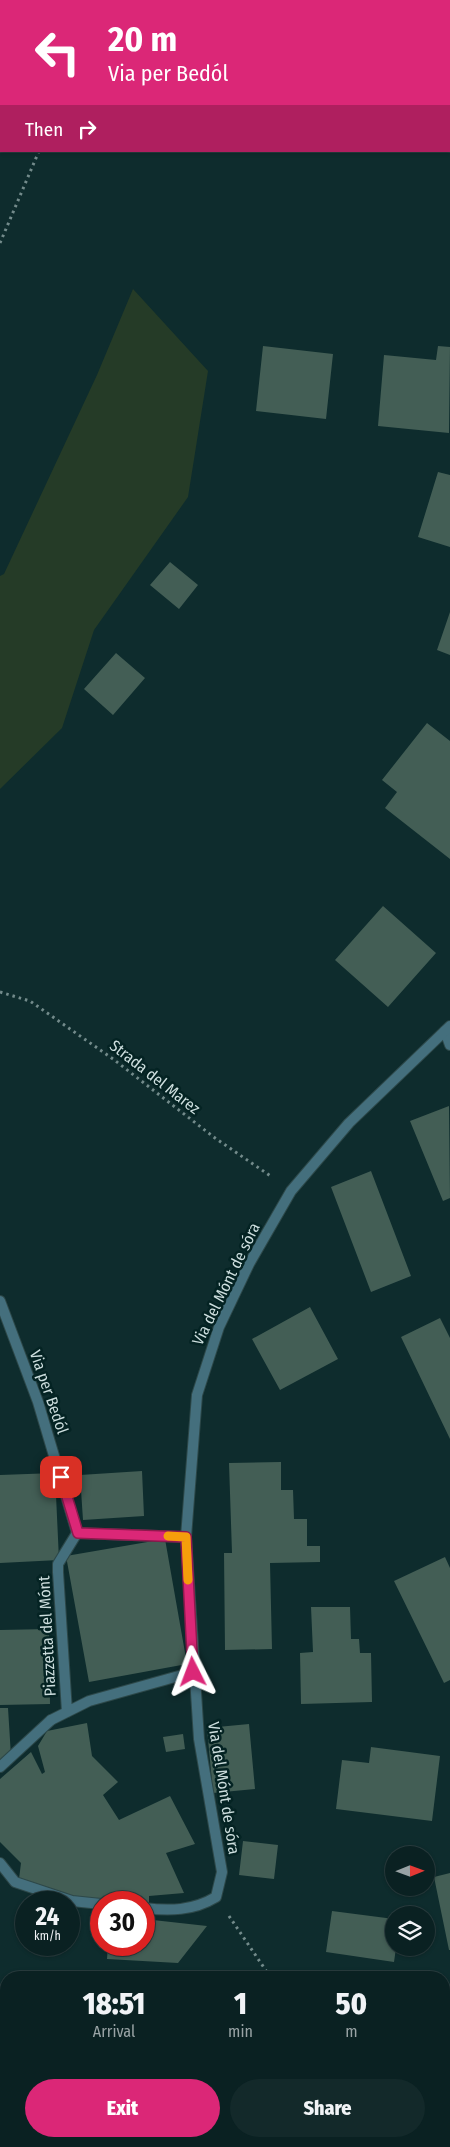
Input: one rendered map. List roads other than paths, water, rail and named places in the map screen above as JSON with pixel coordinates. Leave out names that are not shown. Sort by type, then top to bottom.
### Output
[{"type":"street","name":"Via del Mónt de sóra","points":[[447,1029],[450,1045]]},
{"type":"street","name":"Via del Mónt de sóra","points":[[155,1909],[200,1907],[216,1897],[222,1872],[199,1739],[193,1672],[186,1537],[197,1395],[206,1360],[219,1327],[250,1264],[291,1191],[349,1124],[447,1029]]},
{"type":"street","name":"Via per Bedól","points":[[0,1301],[38,1402],[78,1533]]},
{"type":"street","points":[[78,1533],[186,1537]]},
{"type":"street","name":"Piazzetta del Mónt","points":[[67,1712],[58,1564],[78,1533]]},
{"type":"street","name":"Piazzetta del Mónt","points":[[0,1768],[51,1720],[89,1701],[193,1672]]},
{"type":"street","points":[[0,1863],[14,1882],[72,1901],[90,1903]]}]
